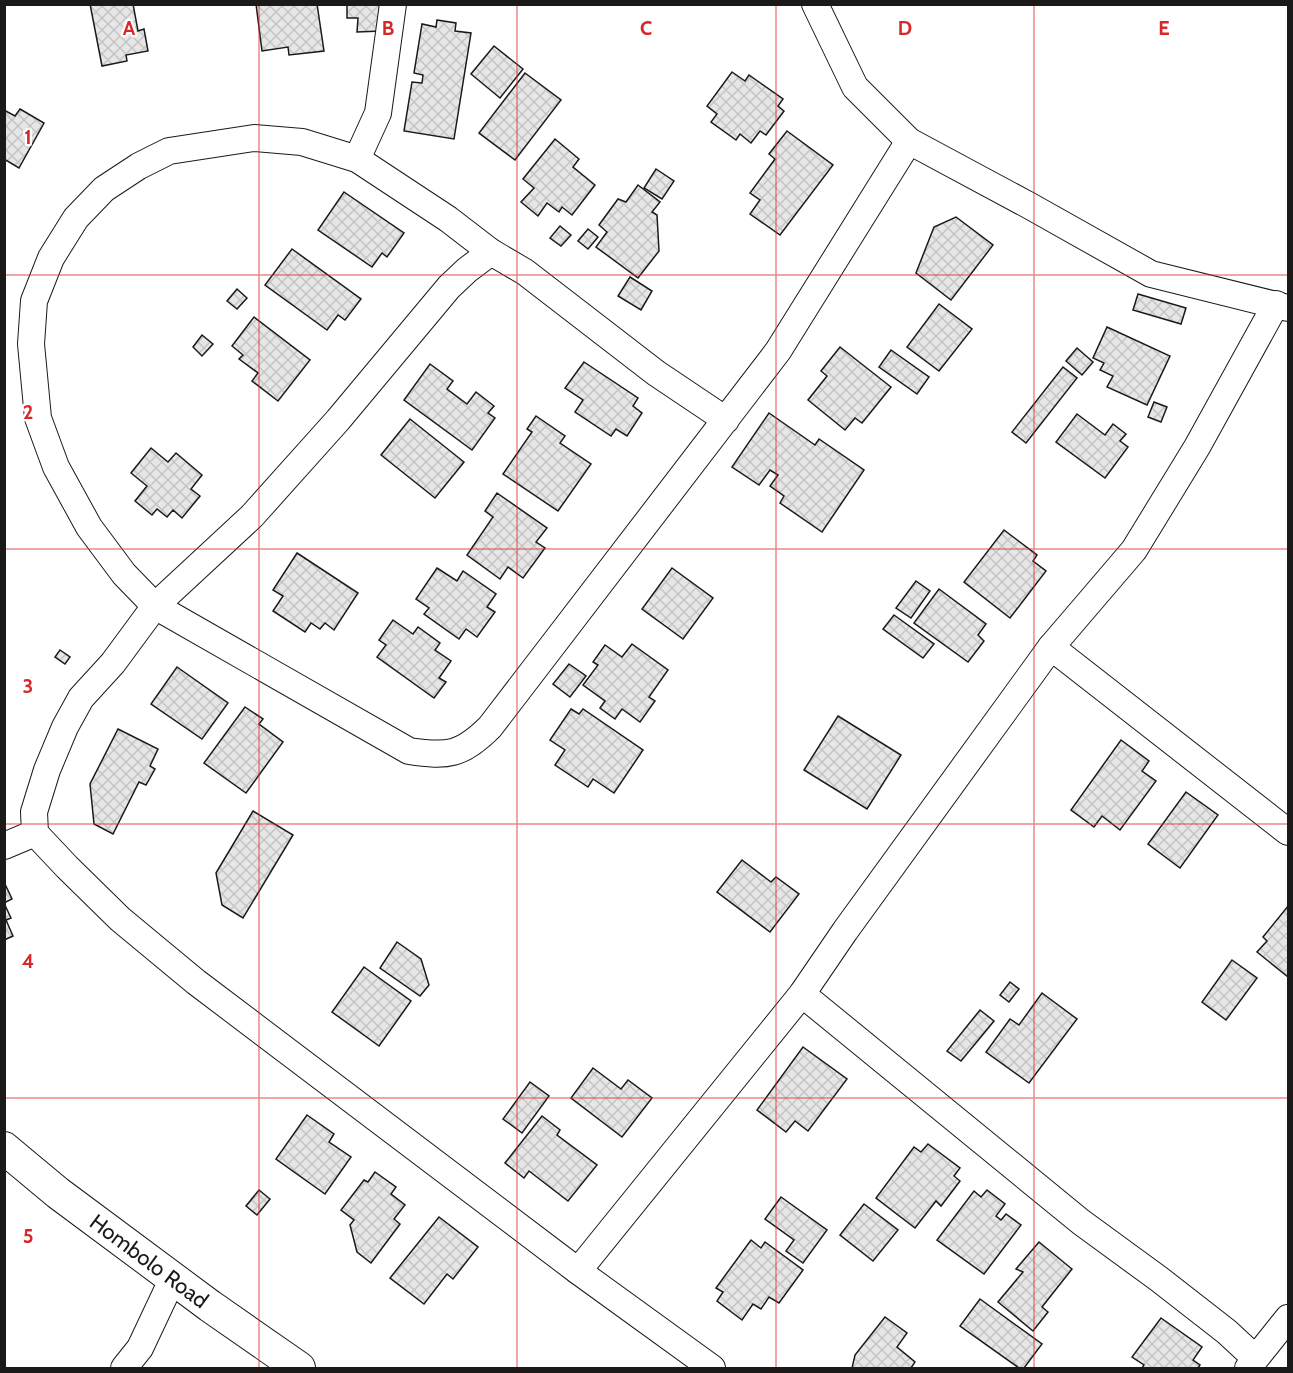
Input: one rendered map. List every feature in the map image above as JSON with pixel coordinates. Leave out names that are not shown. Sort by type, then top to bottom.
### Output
[{"type":"street","points":[[357,159],[378,113],[393,4]]},
{"type":"street","points":[[578,1271],[802,994],[852,921],[1051,647],[1134,550],[1282,306],[1151,274],[909,141],[855,87],[815,4]]},
{"type":"street","points":[[726,420],[656,373],[525,272],[491,252],[448,219],[357,159],[302,142],[254,138],[169,151],[139,166],[104,189],[76,218],[51,258],[34,301],[31,344],[38,418],[56,466],[90,527],[124,574],[155,606],[409,751],[432,754],[457,751],[474,742],[490,727],[726,420],[778,351],[909,141]]},
{"type":"street","points":[[491,252],[449,287],[338,420],[252,516],[155,606],[113,663],[81,698],[65,727],[47,770],[34,812],[34,833],[120,919],[196,982],[578,1271],[712,1368]]},
{"type":"street","points":[[1051,647],[1288,832]]},
{"type":"street","points":[[4,846],[34,833]]},
{"type":"street","points":[[802,994],[1072,1215],[1227,1332],[1251,1363],[1288,1318]]},
{"type":"street","name":"Hombolo Road","points":[[4,1148],[58,1193],[299,1368]]},
{"type":"street","points":[[124,1368],[140,1348],[172,1278]]},
{"type":"building","points":[[90,4],[133,4],[138,31],[144,29],[148,51],[126,55],[127,61],[102,66]]},
{"type":"building","points":[[256,4],[317,4],[324,51],[289,55],[288,47],[262,51]]},
{"type":"building","points":[[347,4],[381,4],[381,31],[357,32],[358,18],[347,18]]},
{"type":"building","points":[[437,20],[456,23],[455,31],[471,33],[454,139],[404,131],[412,82],[422,83],[423,75],[414,73],[422,24],[436,27]]},
{"type":"building","points":[[494,46],[523,69],[500,98],[471,74]]},
{"type":"building","points":[[732,72],[745,81],[749,75],[783,99],[778,106],[784,111],[766,135],[760,131],[751,143],[740,134],[736,140],[711,122],[717,114],[707,106]]},
{"type":"building","points":[[525,73],[561,100],[515,160],[479,133]]},
{"type":"building","points":[[20,109],[44,123],[19,168],[4,159],[4,110],[15,116]]},
{"type":"building","points":[[787,131],[833,165],[780,235],[750,214],[760,200],[750,193],[775,159],[769,154]]},
{"type":"building","points":[[555,139],[579,159],[573,167],[595,185],[572,215],[562,207],[559,212],[547,203],[538,216],[521,202],[534,188],[523,179]]},
{"type":"building","points":[[656,169],[674,181],[662,199],[644,188]]},
{"type":"building","points":[[638,185],[660,202],[652,212],[657,215],[659,251],[638,278],[596,247],[607,232],[599,225],[618,199],[626,202]]},
{"type":"building","points":[[344,192],[404,233],[387,257],[382,253],[372,267],[318,230]]},
{"type":"building","points":[[956,217],[993,245],[951,300],[916,273],[934,227]]},
{"type":"building","points":[[560,226],[571,235],[561,246],[550,238]]},
{"type":"building","points":[[588,229],[598,237],[588,249],[578,241]]},
{"type":"building","points":[[292,249],[361,299],[345,320],[338,315],[327,330],[265,285]]},
{"type":"building","points":[[630,277],[652,291],[641,310],[618,296]]},
{"type":"building","points":[[237,289],[247,298],[237,309],[227,301]]},
{"type":"building","points":[[1138,294],[1186,308],[1181,324],[1133,310]]},
{"type":"building","points":[[939,304],[972,329],[939,371],[907,347]]},
{"type":"building","points":[[254,317],[310,360],[278,401],[252,381],[258,373],[239,359],[243,355],[232,346]]},
{"type":"building","points":[[1107,327],[1170,356],[1147,405],[1107,387],[1113,376],[1100,370],[1104,363],[1093,358]]},
{"type":"building","points":[[202,335],[213,344],[202,356],[193,347]]},
{"type":"building","points":[[840,347],[891,387],[862,423],[855,418],[845,430],[808,400],[827,376],[821,371]]},
{"type":"building","points":[[1077,348],[1093,362],[1082,375],[1066,361]]},
{"type":"building","points":[[891,350],[929,377],[917,394],[879,367]]},
{"type":"building","points":[[584,362],[638,398],[633,406],[642,413],[627,436],[616,429],[611,436],[575,412],[583,400],[565,388]]},
{"type":"building","points":[[430,364],[453,381],[447,389],[467,404],[476,392],[494,406],[488,413],[495,418],[472,450],[404,400]]},
{"type":"building","points":[[1063,367],[1077,378],[1026,443],[1012,432]]},
{"type":"building","points":[[1154,402],[1167,407],[1161,422],[1148,417]]},
{"type":"building","points":[[769,413],[815,445],[819,439],[864,470],[822,532],[780,503],[784,496],[770,486],[778,475],[770,470],[759,485],[732,467]]},
{"type":"building","points":[[1077,414],[1105,435],[1113,424],[1126,434],[1120,441],[1128,447],[1105,478],[1056,442]]},
{"type":"building","points":[[536,416],[565,436],[560,443],[591,464],[558,511],[503,474],[532,432],[527,429]]},
{"type":"building","points":[[410,419],[464,462],[435,498],[381,455]]},
{"type":"building","points":[[151,448],[168,462],[176,453],[202,475],[191,489],[200,496],[182,518],[173,510],[167,517],[157,509],[152,515],[135,501],[147,486],[131,473]]},
{"type":"building","points":[[497,493],[547,528],[536,542],[545,548],[523,578],[508,567],[500,579],[467,555],[493,517],[485,511]]},
{"type":"building","points":[[1004,530],[1037,555],[1033,561],[1046,571],[1010,618],[964,582]]},
{"type":"building","points":[[297,553],[358,593],[334,630],[325,623],[320,629],[311,623],[305,632],[273,611],[283,596],[273,590]]},
{"type":"building","points":[[437,568],[457,581],[463,571],[496,594],[487,607],[495,612],[477,637],[466,629],[459,639],[424,614],[429,608],[416,599]]},
{"type":"building","points":[[672,568],[713,598],[683,639],[642,609]]},
{"type":"building","points":[[916,581],[930,591],[911,618],[896,608]]},
{"type":"building","points":[[939,589],[986,624],[978,635],[984,641],[968,662],[914,623]]},
{"type":"building","points":[[894,615],[934,644],[923,658],[883,629]]},
{"type":"building","points":[[393,620],[413,634],[418,627],[440,643],[435,650],[451,661],[439,678],[446,682],[434,698],[377,657],[386,645],[379,640]]},
{"type":"building","points":[[632,644],[668,670],[649,697],[655,701],[640,722],[622,709],[615,719],[600,708],[605,701],[583,685],[598,665],[593,662],[605,645],[622,657]]},
{"type":"building","points":[[60,650],[70,657],[65,664],[55,657]]},
{"type":"building","points":[[569,664],[586,676],[570,697],[553,684]]},
{"type":"building","points":[[177,667],[228,703],[202,739],[151,704]]},
{"type":"building","points":[[245,707],[263,719],[259,724],[283,742],[246,793],[204,763]]},
{"type":"building","points":[[571,709],[579,714],[583,709],[643,750],[614,793],[593,779],[588,787],[555,765],[565,750],[550,740]]},
{"type":"building","points":[[838,716],[901,755],[867,809],[804,770]]},
{"type":"building","points":[[118,729],[158,749],[150,766],[155,769],[146,785],[139,782],[113,834],[94,824],[90,784]]},
{"type":"building","points":[[1121,740],[1149,761],[1142,771],[1156,781],[1120,830],[1102,816],[1094,827],[1071,810]]},
{"type":"building","points":[[1186,792],[1218,815],[1180,868],[1148,844]]},
{"type":"building","points":[[253,811],[293,835],[243,918],[222,905],[216,873]]},
{"type":"building","points":[[742,860],[771,882],[776,877],[799,894],[770,932],[717,892]]},
{"type":"building","points":[[4,882],[12,899],[4,903]]},
{"type":"building","points":[[4,903],[11,918],[6,920],[13,936],[4,940]]},
{"type":"building","points":[[1288,906],[1288,977],[1257,952],[1267,941],[1263,937]]},
{"type":"building","points":[[397,942],[421,959],[429,985],[420,996],[380,968]]},
{"type":"building","points":[[1232,960],[1257,978],[1226,1020],[1202,1002]]},
{"type":"building","points":[[364,967],[411,1001],[379,1046],[332,1012]]},
{"type":"building","points":[[1010,982],[1019,989],[1009,1002],[1000,995]]},
{"type":"building","points":[[1042,993],[1077,1019],[1029,1083],[986,1052],[1010,1019],[1019,1025]]},
{"type":"building","points":[[980,1010],[994,1021],[961,1061],[947,1051]]},
{"type":"building","points":[[803,1047],[847,1079],[808,1131],[795,1121],[786,1132],[757,1110]]},
{"type":"building","points":[[593,1068],[621,1089],[628,1080],[652,1098],[622,1137],[571,1098]]},
{"type":"building","points":[[530,1082],[549,1096],[522,1133],[503,1119]]},
{"type":"building","points":[[307,1115],[334,1134],[329,1142],[351,1157],[325,1194],[276,1159]]},
{"type":"building","points":[[542,1116],[560,1130],[557,1135],[597,1165],[568,1201],[529,1171],[524,1178],[505,1163]]},
{"type":"building","points":[[928,1144],[960,1168],[954,1176],[960,1181],[941,1206],[936,1201],[915,1228],[876,1198],[914,1147],[921,1152]]},
{"type":"building","points":[[375,1172],[396,1187],[391,1194],[405,1205],[394,1219],[400,1224],[371,1263],[357,1252],[350,1225],[354,1220],[341,1210],[364,1180],[368,1182]]},
{"type":"building","points":[[259,1190],[270,1199],[257,1215],[246,1206]]},
{"type":"building","points":[[987,1190],[1005,1204],[996,1216],[1001,1220],[1006,1214],[1021,1225],[984,1274],[937,1240],[974,1191],[981,1197]]},
{"type":"building","points":[[781,1197],[827,1230],[803,1263],[786,1251],[794,1240],[765,1219]]},
{"type":"building","points":[[864,1204],[898,1230],[873,1261],[840,1235]]},
{"type":"building","points":[[439,1217],[478,1247],[453,1279],[447,1274],[424,1304],[390,1278]]},
{"type":"building","points":[[751,1240],[761,1248],[765,1242],[803,1270],[779,1303],[769,1297],[761,1309],[753,1304],[742,1320],[717,1301],[723,1292],[716,1288]]},
{"type":"building","points":[[1039,1242],[1072,1269],[1042,1307],[1048,1312],[1033,1331],[998,1302],[1023,1272],[1016,1269]]},
{"type":"building","points":[[980,1299],[1042,1344],[1024,1368],[1019,1368],[960,1326]]},
{"type":"building","points":[[885,1317],[907,1333],[897,1347],[915,1362],[911,1368],[852,1368],[855,1355]]},
{"type":"building","points":[[1161,1318],[1202,1347],[1193,1360],[1200,1365],[1198,1368],[1142,1368],[1144,1365],[1132,1357]]}]
